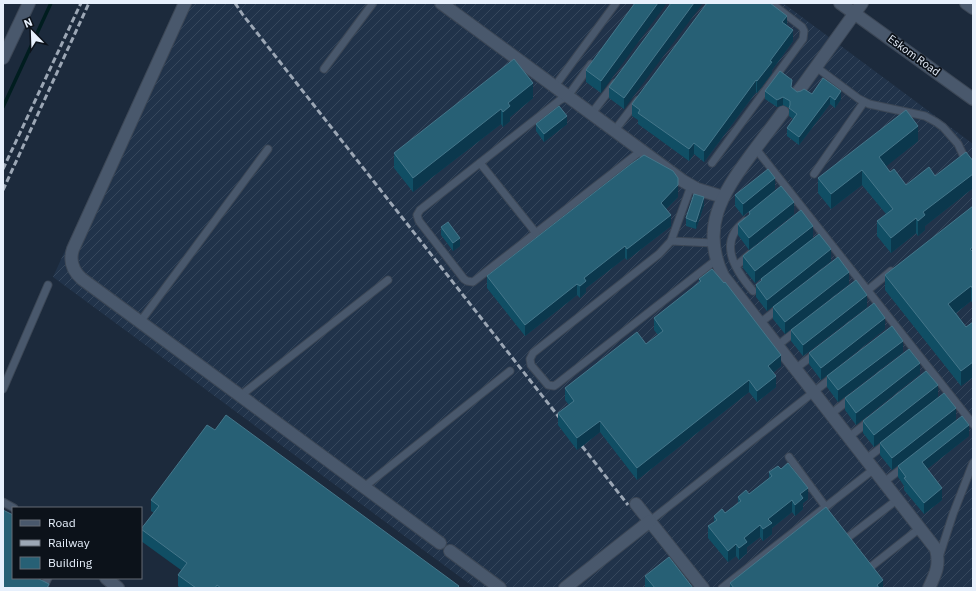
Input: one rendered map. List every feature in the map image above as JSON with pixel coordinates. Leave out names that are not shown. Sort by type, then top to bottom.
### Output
[{"type":"street","points":[[3,58],[28,3]]},
{"type":"street","points":[[186,3],[71,254],[72,265],[78,275],[440,544]]},
{"type":"street","points":[[441,3],[690,186],[723,197]]},
{"type":"street","name":"Eskom Road","points":[[840,3],[973,99]]},
{"type":"street","points":[[798,92],[862,3]]},
{"type":"street","points":[[966,3],[973,8]]},
{"type":"street","points":[[783,112],[732,182],[723,197],[715,223],[713,243],[716,260],[722,276],[936,549],[939,558],[938,566],[929,588]]},
{"type":"street","points":[[636,504],[703,588]]},
{"type":"street","points":[[565,588],[650,521]]},
{"type":"street","points":[[450,551],[500,588]]},
{"type":"street","points":[[107,579],[118,588]]},
{"type":"lane","points":[[324,69],[373,3]]},
{"type":"lane","points":[[555,86],[616,3]]},
{"type":"lane","points":[[712,163],[803,39],[804,31],[802,27],[770,3]]},
{"type":"lane","points":[[596,59],[568,96],[560,100],[420,210],[417,215],[419,221],[466,281],[473,282],[642,150]]},
{"type":"lane","points":[[816,67],[864,102],[925,116],[936,122],[943,127],[958,144],[966,160]]},
{"type":"lane","points":[[592,113],[619,76]]},
{"type":"lane","points":[[615,130],[643,92]]},
{"type":"lane","points":[[814,174],[864,102]]},
{"type":"lane","points":[[140,322],[268,149]]},
{"type":"lane","points":[[756,149],[784,190],[858,283],[868,290],[876,306],[929,374],[969,420]]},
{"type":"lane","points":[[480,163],[536,233]]},
{"type":"lane","points":[[690,186],[671,241],[658,254],[530,356],[531,365],[548,385],[554,386],[716,260]]},
{"type":"lane","points":[[741,300],[756,289],[743,280],[732,259],[730,242],[735,229],[751,216]]},
{"type":"lane","points":[[671,241],[713,243]]},
{"type":"lane","points":[[736,266],[759,247]]},
{"type":"lane","points":[[868,290],[898,266]]},
{"type":"lane","points":[[240,396],[388,280]]},
{"type":"lane","points":[[3,389],[48,285]]},
{"type":"lane","points":[[760,323],[783,304]]},
{"type":"lane","points":[[777,346],[801,327]]},
{"type":"lane","points":[[795,369],[819,350]]},
{"type":"lane","points":[[364,487],[510,372]]},
{"type":"lane","points":[[650,521],[837,373]]},
{"type":"lane","points":[[831,414],[855,396]]},
{"type":"lane","points":[[849,437],[873,418]]},
{"type":"lane","points":[[866,459],[890,440]]},
{"type":"lane","points":[[789,457],[826,506]]},
{"type":"lane","points":[[884,482],[908,463]]},
{"type":"lane","points":[[939,558],[953,514],[973,463]]},
{"type":"lane","points":[[722,588],[874,469]]},
{"type":"lane","points":[[846,539],[898,499]]},
{"type":"lane","points":[[3,502],[12,507]]},
{"type":"lane","points":[[868,569],[920,528]]},
{"type":"lane","points":[[43,588],[48,579]]},
{"type":"shaded area","points":[[178,3],[783,3],[973,144],[973,588],[475,588],[53,277]]},
{"type":"building","points":[[635,3],[658,3],[601,81],[586,70]]},
{"type":"building","points":[[671,3],[694,3],[624,98],[609,87]]},
{"type":"building","points":[[707,3],[770,3],[787,16],[782,22],[793,30],[770,61],[772,62],[757,81],[756,80],[704,151],[694,143],[689,149],[638,113],[640,110],[632,104]]},
{"type":"building","points":[[514,59],[533,83],[508,103],[510,106],[503,112],[501,109],[413,178],[394,153]]},
{"type":"building","points":[[780,71],[792,80],[791,87],[797,92],[804,89],[812,94],[823,78],[841,91],[835,100],[830,96],[799,137],[787,128],[797,114],[789,108],[790,101],[783,97],[777,100],[765,91]]},
{"type":"building","points":[[559,106],[567,116],[544,134],[536,124]]},
{"type":"building","points":[[906,110],[918,126],[879,157],[890,172],[894,169],[906,185],[929,167],[935,176],[966,152],[973,161],[973,174],[923,212],[925,215],[918,221],[916,218],[891,238],[877,221],[893,209],[862,170],[831,194],[818,178]]},
{"type":"building","points":[[644,155],[673,171],[678,178],[678,185],[661,203],[671,215],[627,249],[625,246],[584,278],[586,281],[580,286],[577,284],[525,325],[487,276]]},
{"type":"building","points":[[768,169],[775,178],[743,204],[735,195]]},
{"type":"building","points":[[781,186],[794,202],[749,238],[738,224],[750,214],[749,212]]},
{"type":"building","points":[[694,194],[704,197],[696,222],[686,218]]},
{"type":"building","points":[[973,206],[973,247],[970,249],[973,252],[973,289],[971,286],[948,304],[966,327],[973,322],[973,362],[961,371],[885,275]]},
{"type":"building","points":[[801,210],[813,226],[755,271],[743,256]]},
{"type":"building","points":[[448,222],[460,238],[453,243],[441,227]]},
{"type":"building","points":[[819,234],[831,249],[767,300],[756,285],[762,280],[761,279]]},
{"type":"building","points":[[838,257],[849,272],[785,322],[773,307]]},
{"type":"building","points":[[712,269],[724,283],[725,282],[781,355],[768,366],[776,376],[757,391],[749,380],[637,468],[600,421],[577,438],[558,413],[574,401],[565,388],[637,332],[646,344],[663,331],[654,318],[701,281],[699,279]]},
{"type":"building","points":[[856,280],[867,295],[803,345],[791,330]]},
{"type":"building","points":[[874,303],[885,318],[821,368],[809,353]]},
{"type":"building","points":[[892,326],[903,341],[838,390],[827,376]]},
{"type":"building","points":[[909,349],[920,363],[856,413],[845,398]]},
{"type":"building","points":[[926,371],[938,385],[874,435],[863,421]]},
{"type":"building","points":[[944,393],[956,408],[892,458],[880,443]]},
{"type":"building","points":[[226,415],[459,586],[457,588],[221,588],[217,585],[215,588],[196,588],[178,575],[187,563],[142,530],[142,528],[159,506],[151,500],[207,425],[215,430]]},
{"type":"building","points":[[962,416],[969,425],[922,462],[942,488],[924,503],[904,478],[906,477],[898,466]]},
{"type":"building","points":[[788,463],[808,488],[800,494],[803,498],[795,505],[792,500],[768,519],[772,523],[763,529],[760,525],[744,538],[747,542],[739,548],[736,544],[728,551],[708,526],[717,520],[714,516],[722,509],[725,513],[741,501],[738,497],[746,490],[749,494],[772,476],[769,472],[778,466],[781,469]]},
{"type":"building","points":[[826,507],[883,580],[877,585],[879,588],[734,588],[730,583]]},
{"type":"building","points":[[3,510],[12,514],[12,579],[39,579],[49,584],[47,588],[3,588]]},
{"type":"building","points":[[669,557],[693,588],[655,588],[645,576]]},
{"type":"waterway","points":[[3,107],[51,3]]},
{"type":"railway","points":[[3,169],[81,3]]},
{"type":"railway","points":[[3,190],[89,3]]},
{"type":"railway","points":[[235,3],[562,421]]},
{"type":"railway","points":[[582,446],[628,505]]}]
